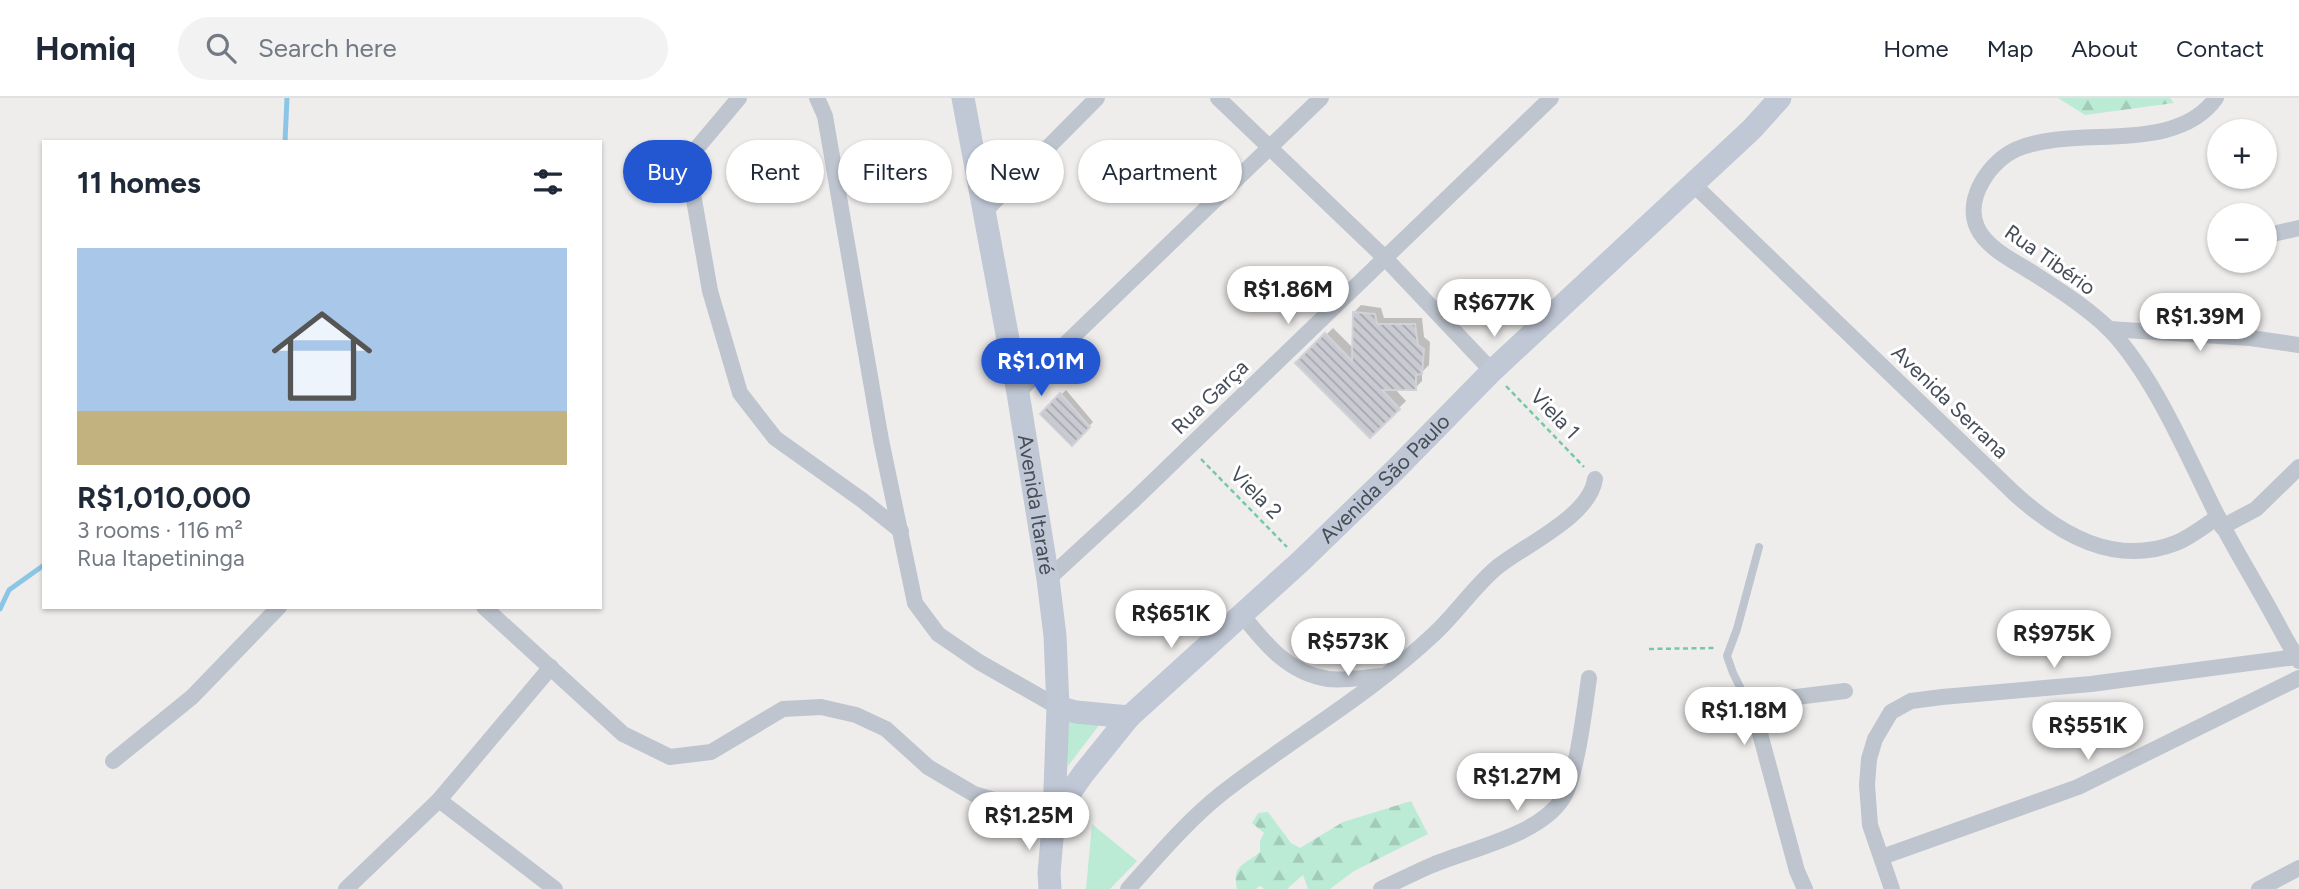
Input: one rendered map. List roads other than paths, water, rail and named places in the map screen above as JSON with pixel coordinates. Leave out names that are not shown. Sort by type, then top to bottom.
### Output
[{"type":"main road","name":"Avenida Itararé","points":[[963,98],[1018,393],[1048,579],[1055,636],[1058,707],[1054,813]]},
{"type":"main road","name":"Avenida São Paulo","points":[[1050,889],[1054,813],[1129,717],[1301,561],[1492,371],[1752,129],[1780,98]]},
{"type":"main road","points":[[1058,707],[1076,712],[1129,717]]},
{"type":"street","points":[[739,98],[691,155],[689,171],[710,291],[740,393],[775,438],[901,531]]},
{"type":"street","points":[[817,98],[825,116],[881,440],[915,603],[938,634],[979,662],[1058,707]]},
{"type":"street","points":[[984,212],[1097,98]]},
{"type":"street","points":[[1219,98],[1385,258],[1492,371]]},
{"type":"street","points":[[1018,393],[1058,351],[1321,98]]},
{"type":"street","name":"Rua Garça","points":[[1048,579],[1551,98]]},
{"type":"street","name":"Rua Tibério","points":[[2216,98],[2192,120],[2160,131],[2062,138],[2014,150],[1985,176],[1977,194],[1973,215],[1983,237],[2001,253],[2071,299],[2109,329],[2144,376],[2220,522],[2298,659]]},
{"type":"street","name":"Avenida Serrana","points":[[1692,183],[2014,493],[2059,530],[2092,543],[2124,550],[2146,550],[2179,542],[2220,522],[2256,509],[2299,467]]},
{"type":"street","points":[[2277,233],[2299,228]]},
{"type":"street","points":[[2109,329],[2250,338],[2299,345]]},
{"type":"street","points":[[1137,885],[1188,824],[1220,795],[1382,676],[1433,635],[1496,568],[1570,516],[1592,493],[1595,479]]},
{"type":"street","points":[[113,761],[191,697],[277,609]]},
{"type":"street","points":[[486,609],[623,734],[670,757],[711,752],[783,709],[821,707],[856,715],[886,729],[928,767],[974,794],[1014,806],[1054,813]]},
{"type":"street","points":[[1243,615],[1282,660],[1300,670],[1329,679],[1382,676]]},
{"type":"street","points":[[1892,889],[1870,825],[1867,785],[1869,760],[1875,739],[1891,712],[1911,701],[2091,684],[2298,659]]},
{"type":"street","points":[[346,889],[439,800],[551,667]]},
{"type":"street","points":[[1381,889],[1431,866],[1524,830],[1548,814],[1562,799],[1569,783],[1589,678]]},
{"type":"street","points":[[1882,857],[2078,787],[2299,678]]},
{"type":"street","points":[[1805,889],[1797,871],[1755,715],[1767,704],[1780,699],[1845,691]]},
{"type":"street","points":[[439,800],[555,889]]},
{"type":"street","points":[[2259,889],[2299,868]]},
{"type":"lane","points":[[1755,718],[1727,656],[1759,547]]},
{"type":"waterway","points":[[285,140],[287,98]]},
{"type":"waterway","points":[[0,609],[9,590],[42,566]]}]
